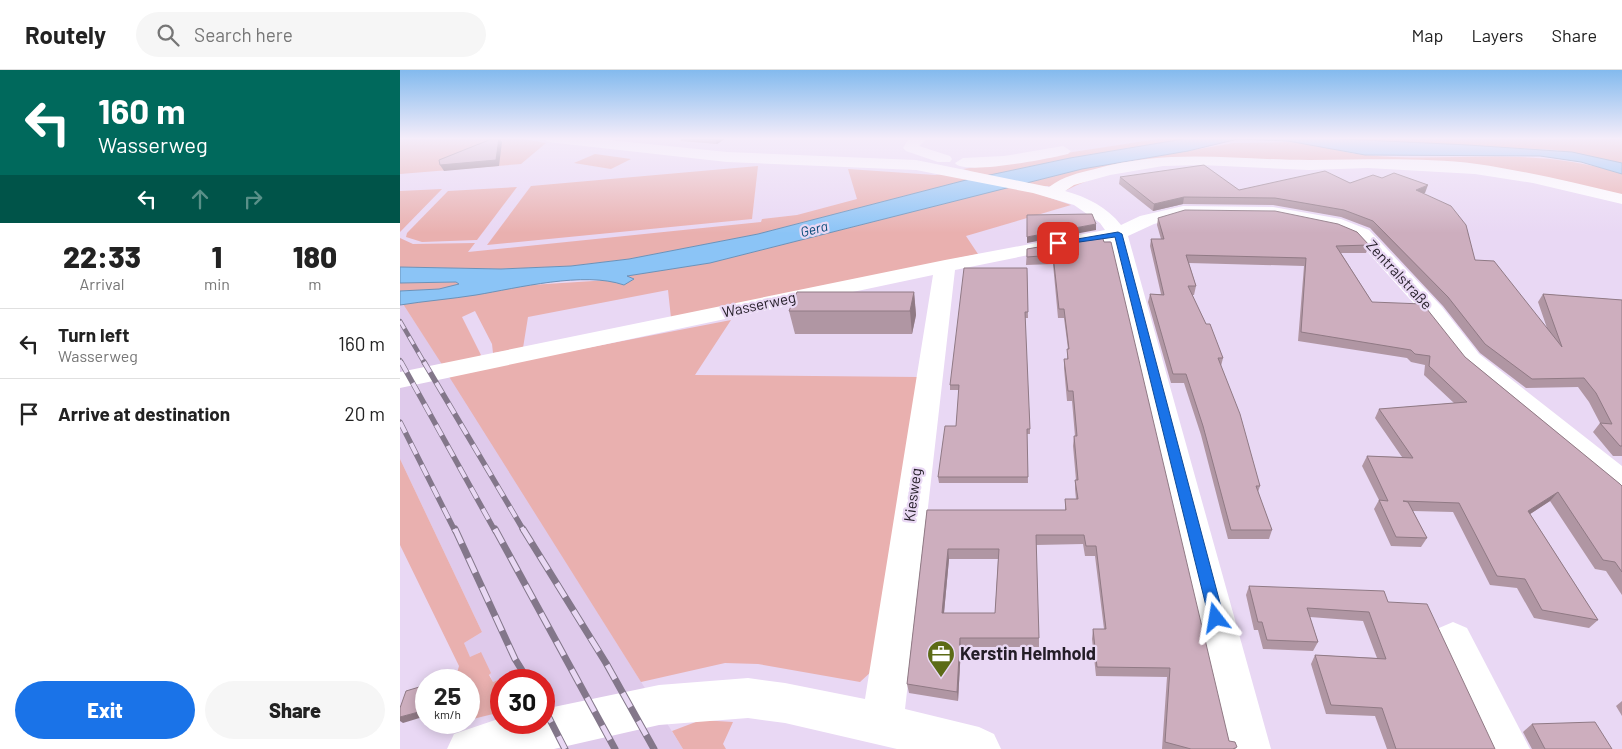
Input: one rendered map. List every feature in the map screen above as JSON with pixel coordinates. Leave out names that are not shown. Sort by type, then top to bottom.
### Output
[{"type":"street","points":[[951,170],[1044,190],[1094,209],[1107,220],[1118,234],[1249,749]]},
{"type":"street","points":[[1044,190],[1068,181],[1114,170]]},
{"type":"street","points":[[1479,170],[1533,178],[1622,199]]},
{"type":"street","name":"Zentralstraße","points":[[1118,234],[1163,215],[1211,210],[1263,210],[1346,227],[1362,234],[1434,312],[1460,352],[1619,477]]},
{"type":"street","name":"Wasserweg","points":[[400,380],[944,266],[1058,243],[1118,234]]},
{"type":"street","name":"Kiesweg","points":[[882,724],[944,266]]},
{"type":"street","points":[[1453,640],[1508,749]]},
{"type":"street","points":[[469,749],[512,736],[659,705],[748,698],[785,703],[882,724],[979,749]]},
{"type":"shaded area","points":[[400,170],[452,170],[400,174]]},
{"type":"shaded area","points":[[716,170],[758,170],[752,219],[487,245],[531,186]]},
{"type":"shaded area","points":[[848,170],[935,175],[970,171],[965,170],[1015,170],[966,180],[758,234],[629,259],[571,266],[501,269],[400,267],[400,238],[413,244],[475,243],[468,252],[761,222],[762,219],[797,215],[857,199]]},
{"type":"shaded area","points":[[1079,170],[1127,170],[1092,179],[1067,190],[1047,186],[1027,190],[1071,205],[966,236],[978,254],[671,318],[668,290],[528,317],[523,348],[493,353],[492,344],[475,311],[462,317],[481,355],[443,366],[403,304],[531,285],[609,280],[624,285],[634,279],[626,276],[710,263]]},
{"type":"shaded area","points":[[1452,170],[1606,170],[1622,174],[1622,201],[1576,190],[1483,173]]},
{"type":"shaded area","points":[[517,187],[477,240],[422,242],[406,237],[407,233],[448,191]]},
{"type":"shaded area","points":[[442,189],[400,232],[400,191]]},
{"type":"shaded area","points":[[456,282],[460,284],[439,289],[400,291],[400,283]]},
{"type":"shaded area","points":[[403,304],[441,362],[683,749],[539,749],[542,734],[555,734],[555,669],[490,669],[490,675],[480,652],[470,658],[464,643],[482,632],[400,459],[400,305]]},
{"type":"shaded area","points":[[731,320],[695,375],[918,377],[873,670],[860,682],[758,664],[725,663],[641,682],[448,375]]},
{"type":"shaded area","points":[[400,459],[482,632],[464,643],[470,657],[481,652],[490,671],[490,715],[480,717],[480,669],[458,669],[459,666],[400,545]]},
{"type":"shaded area","points":[[701,720],[733,722],[723,744],[726,749],[683,749],[672,731]]},
{"type":"water","name":"Gera","points":[[1015,170],[1079,170],[710,263],[627,276],[634,279],[624,285],[608,281],[571,280],[400,305],[400,291],[439,289],[459,284],[456,282],[400,283],[400,267],[501,269],[571,266],[629,259],[758,234],[966,180]]},
{"type":"water","points":[[1607,170],[1622,170],[1622,174]]},
{"type":"building","points":[[1171,170],[1211,170],[1239,190],[1325,171],[1350,183],[1373,175],[1382,178],[1394,173],[1428,185],[1416,190],[1451,206],[1466,225],[1475,260],[1494,261],[1562,347],[1543,294],[1622,300],[1622,446],[1600,423],[1612,424],[1596,393],[1584,378],[1532,379],[1485,344],[1448,297],[1373,221],[1344,210],[1275,198],[1184,197],[1154,204],[1120,177]]},
{"type":"building","points":[[1185,210],[1275,211],[1338,224],[1357,232],[1369,245],[1336,246],[1372,302],[1423,304],[1465,357],[1620,484],[1622,486],[1622,572],[1615,562],[1603,560],[1558,492],[1528,511],[1598,620],[1542,610],[1525,579],[1497,576],[1459,503],[1403,501],[1408,502],[1427,538],[1396,537],[1379,500],[1388,501],[1367,456],[1413,458],[1379,409],[1467,402],[1429,366],[1430,356],[1415,354],[1411,350],[1301,332],[1306,258],[1186,255],[1196,286],[1188,286],[1206,324],[1210,324],[1223,358],[1218,358],[1240,414],[1260,486],[1256,486],[1272,530],[1231,530],[1203,426],[1186,374],[1173,374],[1150,294],[1164,295],[1151,239],[1164,239],[1158,218]]},
{"type":"building","points":[[1092,214],[1096,224],[1027,237],[1027,215]]},
{"type":"building","points":[[1102,236],[1104,242],[1111,242],[1229,741],[1235,742],[1237,747],[1233,749],[1191,749],[1165,742],[1170,668],[1097,667],[1093,629],[1106,629],[1096,546],[1086,546],[1084,535],[1036,535],[1039,638],[960,638],[957,692],[907,684],[927,510],[1066,510],[1065,499],[1078,499],[1075,480],[1078,480],[1074,436],[1077,436],[1073,391],[1068,391],[1064,359],[1068,359],[1067,349],[1069,349],[1064,309],[1059,309],[1053,255],[1027,257],[1027,249]],"holes":[[[948,549],[999,549],[995,613],[942,613]]]},
{"type":"building","points":[[964,268],[1027,268],[1028,312],[1025,312],[1030,429],[1027,429],[1028,477],[938,477],[945,426],[956,426],[959,385],[950,385]]},
{"type":"building","points":[[797,292],[914,292],[910,311],[789,311]]},
{"type":"building","points":[[1249,586],[1384,591],[1388,602],[1427,604],[1495,749],[1396,749],[1382,708],[1331,705],[1315,655],[1386,659],[1369,612],[1307,608],[1318,642],[1267,640],[1262,622],[1258,622]]},
{"type":"building","points":[[415,688],[415,713],[400,717],[400,708],[406,691]]},
{"type":"building","points":[[1595,722],[1612,749],[1545,749],[1532,724]]},
{"type":"railway","points":[[400,321],[425,364]]},
{"type":"railway","points":[[401,362],[495,531]]},
{"type":"railway","points":[[424,362],[524,531]]},
{"type":"railway","points":[[400,422],[455,531]]},
{"type":"railway","points":[[455,529],[521,669]]},
{"type":"railway","points":[[495,529],[615,749]]},
{"type":"railway","points":[[523,529],[606,663],[654,749]]},
{"type":"railway","points":[[555,729],[565,749]]},
{"type":"place","name":"Kerstin Helmhold","points":[[941,678]]},
{"type":"route","points":[[1058,243],[1118,234],[1216,618]]}]
